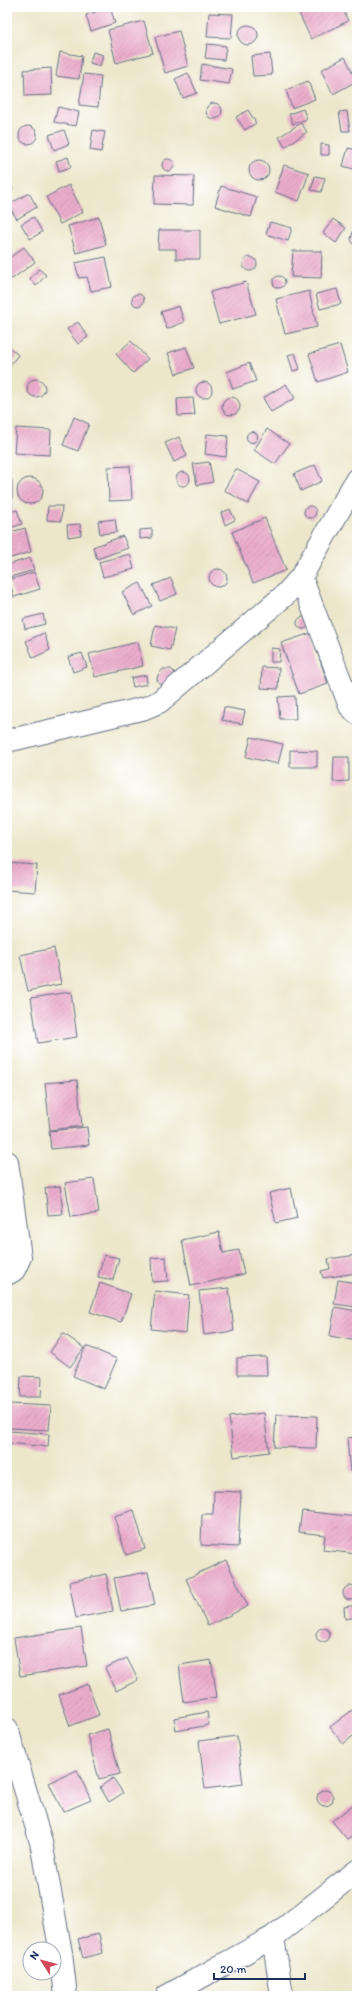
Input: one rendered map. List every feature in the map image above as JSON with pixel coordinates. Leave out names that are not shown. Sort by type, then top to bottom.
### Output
[{"type":"street","points":[[7,741],[145,708],[159,702],[285,595],[301,577],[357,479]]},
{"type":"street","points":[[301,577],[350,706],[357,713]]},
{"type":"street","points":[[7,1162],[20,1257],[14,1270],[7,1274]]},
{"type":"street","points":[[7,1729],[41,1842],[61,1953],[66,1996]]},
{"type":"street","points":[[167,1996],[273,1936],[302,1916],[357,1871]]},
{"type":"street","points":[[273,1936],[282,1996]]},
{"type":"building","points":[[110,7],[115,23],[91,31],[86,15]]},
{"type":"building","points":[[296,7],[342,7],[348,21],[311,39]]},
{"type":"building","points":[[209,13],[233,14],[231,38],[207,37]]},
{"type":"building","points":[[144,21],[153,53],[116,63],[108,30]]},
{"type":"building","points":[[248,25],[255,28],[258,35],[255,42],[248,45],[241,42],[238,35],[241,28]]},
{"type":"building","points":[[179,31],[188,66],[165,73],[155,37]]},
{"type":"building","points":[[207,44],[226,46],[224,60],[205,58]]},
{"type":"building","points":[[60,52],[82,56],[79,79],[56,76]]},
{"type":"building","points":[[93,52],[103,55],[100,66],[90,63]]},
{"type":"building","points":[[270,54],[272,75],[253,76],[251,56]]},
{"type":"building","points":[[345,57],[357,81],[333,94],[321,70]]},
{"type":"building","points":[[202,64],[232,69],[229,84],[200,80]]},
{"type":"building","points":[[51,68],[52,95],[25,96],[24,70]]},
{"type":"building","points":[[188,73],[197,93],[183,98],[175,79]]},
{"type":"building","points":[[84,74],[101,76],[98,107],[79,105]]},
{"type":"building","points":[[308,81],[315,99],[292,108],[286,90]]},
{"type":"building","points":[[214,103],[221,108],[222,111],[217,118],[214,119],[207,114],[206,111],[211,104]]},
{"type":"building","points":[[58,107],[79,112],[76,126],[54,122]]},
{"type":"building","points":[[303,109],[307,119],[293,124],[289,114]]},
{"type":"building","points":[[248,110],[256,123],[245,130],[236,117]]},
{"type":"building","points":[[347,111],[350,131],[342,131],[339,112]]},
{"type":"building","points":[[301,123],[307,132],[285,147],[279,137]]},
{"type":"building","points":[[28,126],[34,129],[37,135],[34,141],[28,144],[22,141],[19,135],[22,129]]},
{"type":"building","points":[[64,130],[69,144],[54,150],[49,135]]},
{"type":"building","points":[[93,130],[105,132],[101,152],[90,150]]},
{"type":"building","points":[[321,144],[329,145],[329,155],[321,155]]},
{"type":"building","points":[[348,148],[357,150],[357,170],[343,166]]},
{"type":"building","points":[[68,157],[71,167],[59,171],[56,161]]},
{"type":"building","points":[[166,159],[170,159],[174,165],[170,171],[166,171],[162,167],[162,163]]},
{"type":"building","points":[[259,160],[266,163],[269,170],[266,177],[259,180],[252,177],[249,170],[252,163]]},
{"type":"building","points":[[284,165],[309,173],[299,201],[275,192]]},
{"type":"building","points":[[155,175],[194,176],[193,205],[154,204]]},
{"type":"building","points":[[315,176],[325,178],[321,192],[311,190]]},
{"type":"building","points":[[7,179],[13,190],[7,194]]},
{"type":"building","points":[[69,185],[83,212],[60,224],[46,197]]},
{"type":"building","points":[[221,186],[257,197],[251,217],[215,206]]},
{"type":"building","points":[[29,193],[37,207],[17,219],[8,205]]},
{"type":"building","points":[[34,217],[42,232],[30,239],[21,224]]},
{"type":"building","points":[[99,217],[106,245],[76,253],[68,226]]},
{"type":"building","points":[[333,219],[346,228],[336,243],[323,233]]},
{"type":"building","points":[[270,222],[292,228],[288,241],[266,234]]},
{"type":"building","points":[[159,230],[200,230],[200,259],[176,259],[176,249],[158,249]]},
{"type":"building","points":[[357,230],[357,247],[351,239],[353,232]]},
{"type":"building","points":[[24,247],[35,262],[12,279],[7,273],[7,260]]},
{"type":"building","points":[[293,251],[322,251],[321,278],[291,277]]},
{"type":"building","points":[[106,257],[112,287],[91,291],[87,277],[79,278],[75,263]]},
{"type":"building","points":[[247,257],[253,257],[257,261],[257,267],[253,271],[247,271],[243,267],[243,261]]},
{"type":"building","points":[[39,269],[46,275],[36,286],[30,279]]},
{"type":"building","points":[[277,276],[281,276],[285,282],[281,288],[277,288],[273,284],[273,280]]},
{"type":"building","points":[[246,282],[256,314],[219,324],[210,292]]},
{"type":"building","points":[[337,289],[341,304],[320,309],[316,294]]},
{"type":"building","points":[[309,291],[317,327],[285,334],[276,299]]},
{"type":"building","points":[[138,294],[142,296],[144,300],[142,304],[138,306],[134,304],[132,300],[134,296]]},
{"type":"building","points":[[179,306],[184,322],[167,329],[161,312]]},
{"type":"building","points":[[78,322],[88,337],[78,344],[67,329]]},
{"type":"building","points":[[131,341],[148,359],[133,373],[116,354]]},
{"type":"building","points":[[7,345],[18,355],[10,365],[7,362]]},
{"type":"building","points":[[340,345],[348,372],[318,382],[309,354]]},
{"type":"building","points":[[186,347],[194,368],[176,374],[168,353]]},
{"type":"building","points":[[295,353],[300,369],[293,371],[288,355]]},
{"type":"building","points":[[249,363],[256,381],[233,389],[227,372]]},
{"type":"building","points":[[36,379],[42,382],[45,388],[42,394],[36,397],[30,394],[27,388],[30,382]]},
{"type":"building","points":[[201,382],[207,382],[212,387],[210,396],[207,398],[201,398],[196,393],[196,387]]},
{"type":"building","points":[[286,384],[295,398],[271,412],[263,398]]},
{"type":"building","points":[[231,397],[238,399],[240,406],[238,413],[231,415],[224,413],[222,406],[224,399]]},
{"type":"building","points":[[193,398],[195,415],[178,416],[177,399]]},
{"type":"building","points":[[74,417],[89,424],[78,451],[63,445]]},
{"type":"building","points":[[16,428],[51,430],[50,455],[14,453]]},
{"type":"building","points":[[267,429],[289,444],[275,464],[254,450]]},
{"type":"building","points":[[252,431],[256,433],[258,437],[256,441],[252,443],[248,441],[246,437],[248,433]]},
{"type":"building","points":[[207,434],[228,436],[226,457],[205,454]]},
{"type":"building","points":[[179,437],[187,456],[174,462],[165,443]]},
{"type":"building","points":[[209,462],[213,482],[197,485],[193,464]]},
{"type":"building","points":[[315,465],[322,481],[301,491],[294,474]]},
{"type":"building","points":[[130,466],[132,500],[109,501],[108,467]]},
{"type":"building","points":[[236,469],[260,482],[248,504],[224,490]]},
{"type":"building","points":[[180,472],[186,472],[190,476],[190,482],[186,486],[180,486],[176,482],[176,476]]},
{"type":"building","points":[[30,478],[39,482],[43,491],[39,500],[30,504],[21,500],[17,491],[21,482]]},
{"type":"building","points":[[7,480],[12,480],[12,510],[7,510]]},
{"type":"building","points":[[48,506],[62,506],[61,521],[47,520]]},
{"type":"building","points":[[312,506],[315,507],[315,517],[308,518],[305,517],[304,510],[305,507]]},
{"type":"building","points":[[230,509],[235,520],[225,525],[221,513]]},
{"type":"building","points":[[17,510],[22,524],[7,529],[7,513]]},
{"type":"building","points":[[265,518],[286,570],[253,583],[232,532]]},
{"type":"building","points":[[115,519],[117,532],[100,534],[98,521]]},
{"type":"building","points":[[80,524],[81,535],[68,537],[67,525]]},
{"type":"building","points":[[25,528],[31,552],[7,559],[7,533]]},
{"type":"building","points":[[152,529],[152,538],[140,539],[140,530]]},
{"type":"building","points":[[123,536],[128,548],[97,559],[93,547]]},
{"type":"building","points":[[130,554],[134,569],[103,577],[99,562]]},
{"type":"building","points":[[30,558],[34,570],[10,577],[7,565]]},
{"type":"building","points":[[218,569],[224,572],[227,578],[224,584],[218,587],[212,584],[209,578],[212,572]]},
{"type":"building","points":[[34,572],[40,589],[14,597],[9,580]]},
{"type":"building","points":[[171,578],[177,594],[160,601],[153,585]]},
{"type":"building","points":[[140,583],[152,606],[134,615],[122,592]]},
{"type":"building","points":[[43,614],[45,624],[25,629],[23,619]]},
{"type":"building","points":[[305,617],[308,618],[308,628],[301,629],[298,628],[297,621],[298,618]]},
{"type":"building","points":[[155,625],[175,629],[170,650],[151,646]]},
{"type":"building","points":[[44,633],[50,650],[33,658],[26,641]]},
{"type":"building","points":[[311,633],[328,684],[299,694],[281,643]]},
{"type":"building","points":[[138,642],[143,666],[95,677],[89,654]]},
{"type":"building","points":[[271,648],[280,649],[279,662],[271,662]]},
{"type":"building","points":[[82,653],[87,667],[73,672],[68,657]]},
{"type":"building","points":[[262,667],[279,668],[278,689],[261,688]]},
{"type":"building","points":[[163,669],[171,669],[176,674],[164,688],[157,679],[158,675]]},
{"type":"building","points":[[146,675],[147,684],[133,687],[131,678]]},
{"type":"building","points":[[295,696],[296,719],[280,719],[278,697]]},
{"type":"building","points":[[224,707],[245,711],[242,724],[222,720]]},
{"type":"building","points":[[251,737],[283,744],[278,764],[246,757]]},
{"type":"building","points":[[290,750],[317,751],[317,767],[290,767]]},
{"type":"building","points":[[334,757],[349,757],[349,781],[333,782]]},
{"type":"building","points":[[7,863],[37,865],[35,892],[7,890]]},
{"type":"building","points":[[54,948],[61,984],[28,991],[20,955]]},
{"type":"building","points":[[71,992],[77,1037],[38,1043],[31,998]]},
{"type":"building","points":[[77,1080],[82,1126],[50,1130],[45,1083]]},
{"type":"building","points":[[87,1127],[89,1145],[51,1149],[49,1131]]},
{"type":"building","points":[[94,1179],[99,1213],[71,1217],[65,1183]]},
{"type":"building","points":[[60,1186],[63,1214],[48,1215],[45,1188]]},
{"type":"building","points":[[291,1188],[297,1218],[276,1223],[269,1193]]},
{"type":"building","points":[[219,1232],[223,1253],[239,1250],[244,1274],[191,1286],[182,1240]]},
{"type":"building","points":[[104,1255],[119,1258],[113,1280],[98,1277]]},
{"type":"building","points":[[357,1255],[357,1273],[323,1278],[321,1271],[330,1269],[328,1259]]},
{"type":"building","points":[[166,1257],[168,1281],[152,1282],[151,1258]]},
{"type":"building","points":[[338,1280],[357,1283],[357,1307],[334,1304]]},
{"type":"building","points":[[100,1283],[131,1294],[121,1322],[90,1312]]},
{"type":"building","points":[[229,1288],[234,1331],[204,1335],[199,1291]]},
{"type":"building","points":[[155,1291],[189,1295],[186,1333],[151,1329]]},
{"type":"building","points":[[335,1307],[357,1311],[357,1341],[330,1336]]},
{"type":"building","points":[[63,1333],[84,1348],[70,1367],[50,1352]]},
{"type":"building","points":[[86,1346],[117,1359],[104,1389],[73,1376]]},
{"type":"building","points":[[266,1357],[267,1375],[237,1375],[237,1358]]},
{"type":"building","points":[[21,1376],[42,1377],[41,1397],[20,1397]]},
{"type":"building","points":[[10,1404],[51,1406],[49,1430],[9,1428]]},
{"type":"building","points":[[264,1413],[269,1452],[234,1457],[229,1417]]},
{"type":"building","points":[[276,1415],[317,1416],[316,1448],[274,1447]]},
{"type":"building","points":[[9,1431],[49,1434],[48,1447],[8,1443]]},
{"type":"building","points":[[357,1437],[357,1471],[350,1472],[347,1438]]},
{"type":"building","points":[[214,1491],[241,1492],[238,1547],[201,1545],[202,1514],[213,1514]]},
{"type":"building","points":[[134,1510],[145,1549],[126,1555],[114,1516]]},
{"type":"building","points":[[302,1511],[357,1517],[357,1554],[323,1550],[325,1535],[299,1532]]},
{"type":"building","points":[[226,1560],[248,1606],[208,1626],[186,1579]]},
{"type":"building","points":[[148,1572],[155,1605],[121,1611],[114,1578]]},
{"type":"building","points":[[106,1574],[113,1611],[76,1618],[69,1582]]},
{"type":"building","points":[[350,1586],[355,1588],[357,1593],[355,1598],[350,1600],[345,1598],[343,1593],[345,1588]]},
{"type":"building","points":[[357,1605],[357,1617],[345,1619],[344,1607]]},
{"type":"building","points":[[81,1628],[87,1666],[20,1676],[14,1638]]},
{"type":"building","points":[[320,1628],[326,1628],[330,1632],[330,1638],[326,1642],[320,1642],[316,1638],[316,1632]]},
{"type":"building","points":[[127,1658],[138,1680],[116,1691],[105,1668]]},
{"type":"building","points":[[211,1660],[217,1697],[184,1702],[179,1665]]},
{"type":"building","points":[[88,1684],[99,1715],[70,1726],[59,1695]]},
{"type":"building","points":[[355,1708],[357,1733],[343,1744],[330,1727]]},
{"type":"building","points":[[207,1712],[209,1725],[176,1731],[174,1718]]},
{"type":"building","points":[[108,1729],[120,1774],[99,1779],[87,1735]]},
{"type":"building","points":[[237,1736],[243,1784],[205,1789],[199,1741]]},
{"type":"building","points":[[77,1770],[91,1800],[63,1812],[49,1783]]},
{"type":"building","points":[[113,1778],[123,1793],[109,1802],[100,1787]]},
{"type":"building","points":[[325,1790],[332,1795],[333,1798],[328,1805],[325,1806],[318,1801],[317,1798],[322,1791]]},
{"type":"building","points":[[353,1805],[357,1810],[357,1832],[347,1839],[332,1821]]},
{"type":"building","points":[[99,1934],[103,1953],[83,1958],[78,1939]]}]
